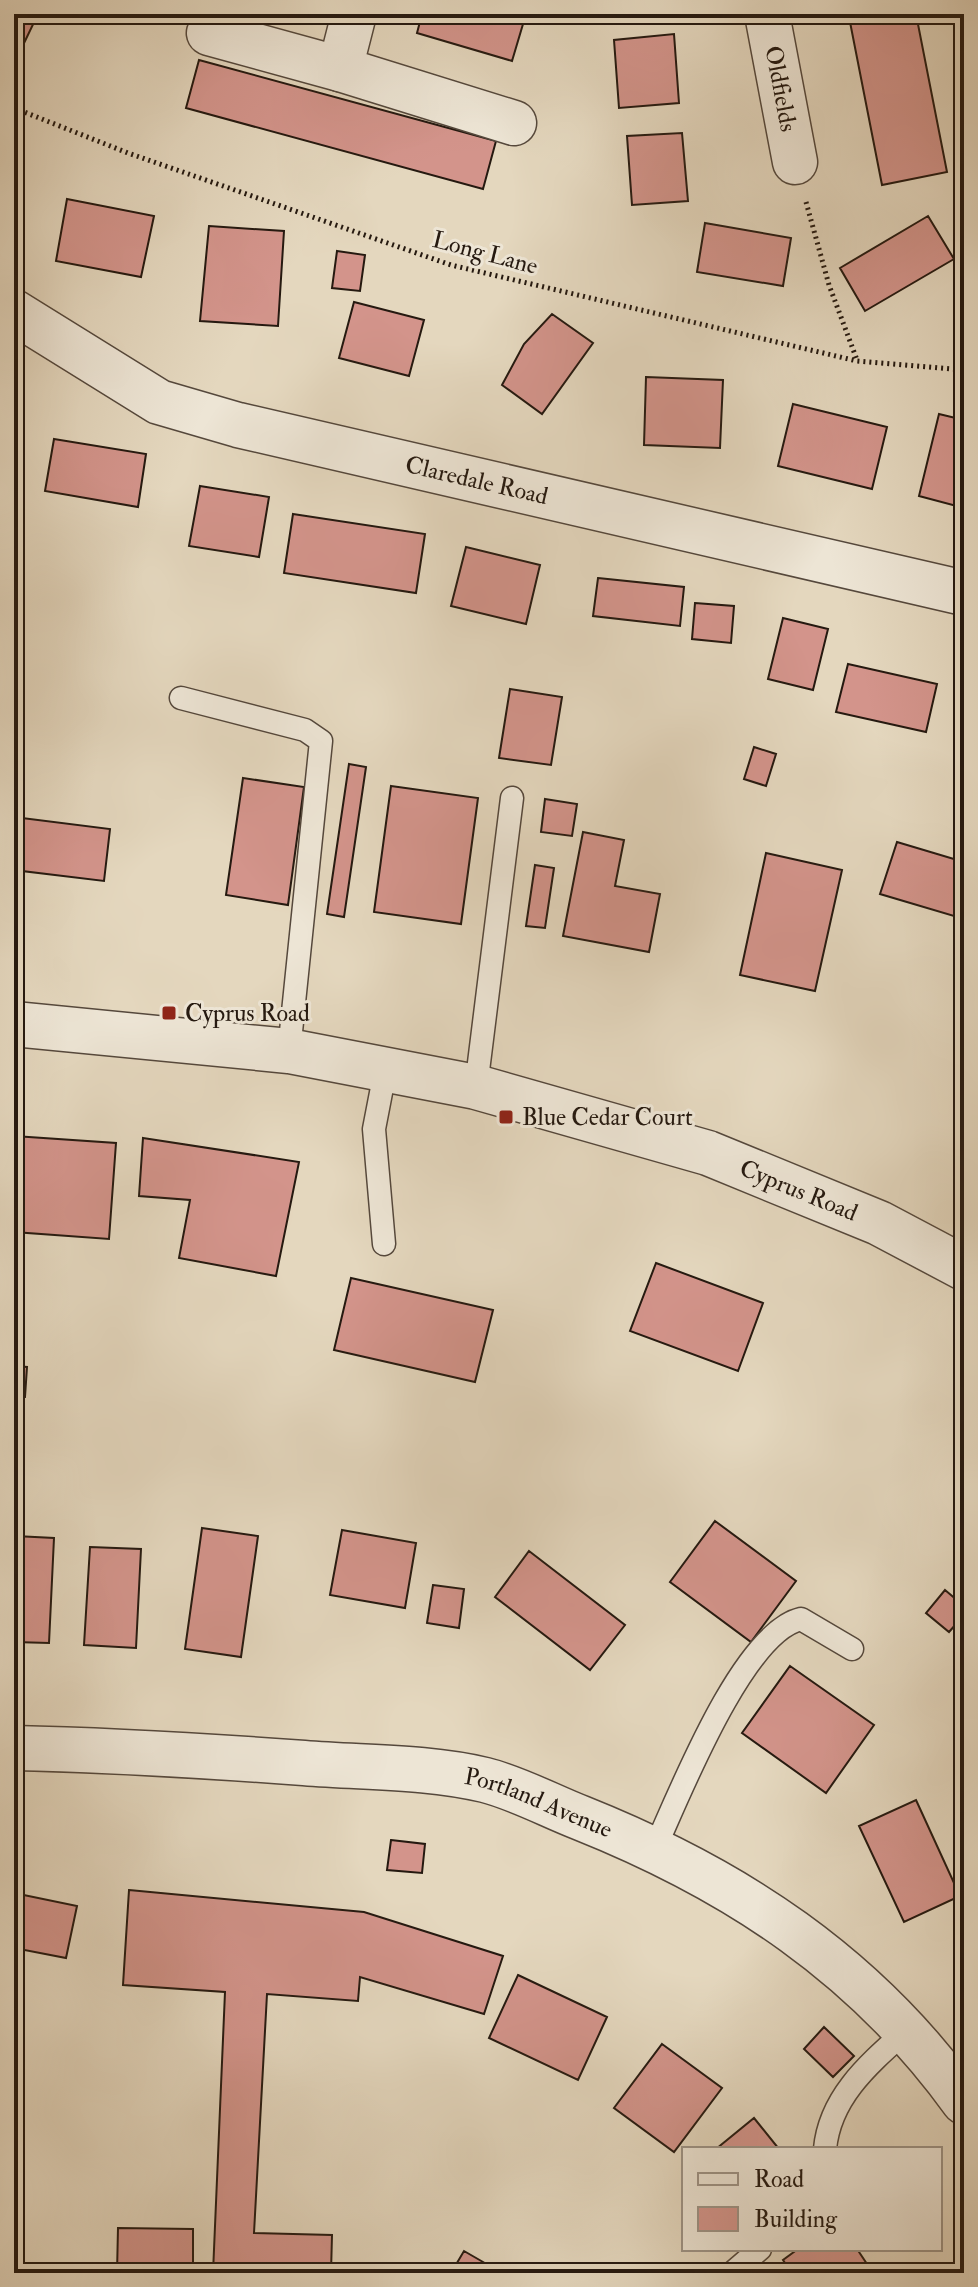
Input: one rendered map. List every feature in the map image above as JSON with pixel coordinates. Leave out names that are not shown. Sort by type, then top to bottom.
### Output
[{"type":"street","points":[[340,69],[354,14]]},
{"type":"street","name":"Oldfields","points":[[767,14],[795,162]]},
{"type":"street","points":[[209,33],[340,69],[514,123]]},
{"type":"street","name":"Claredale Road","points":[[14,312],[159,402],[238,425],[964,593]]},
{"type":"street","name":"Cyprus Road","points":[[14,1024],[289,1051],[385,1072],[476,1087],[708,1153],[879,1223],[964,1268]]},
{"type":"street","name":"Portland Avenue","points":[[14,1748],[157,1751],[406,1769],[486,1780],[655,1848],[742,1894],[834,1961],[908,2029],[964,2102]]},
{"type":"lane","points":[[181,698],[305,730],[321,741],[289,1051]]},
{"type":"lane","points":[[476,1087],[512,798]]},
{"type":"lane","points":[[384,1244],[374,1129],[385,1072]]},
{"type":"lane","points":[[655,1848],[711,1722],[740,1677],[778,1632],[789,1622],[801,1619],[852,1649]]},
{"type":"lane","points":[[825,2147],[826,2135],[840,2100],[868,2065],[908,2029]]},
{"type":"lane","points":[[732,2273],[758,2251]]},
{"type":"path","name":"Long Lane","points":[[14,108],[128,153],[451,265],[857,361],[964,370]]},
{"type":"path","points":[[795,162],[829,285],[857,361]]},
{"type":"building","points":[[14,14],[38,14],[14,64]]},
{"type":"building","points":[[422,14],[526,14],[512,61],[417,33]]},
{"type":"building","points":[[894,14],[916,14],[947,172],[882,185],[850,22]]},
{"type":"building","points":[[674,34],[679,103],[619,108],[614,40]]},
{"type":"building","points":[[199,60],[496,141],[483,189],[186,108]]},
{"type":"building","points":[[682,133],[688,201],[632,205],[627,136]]},
{"type":"building","points":[[14,149],[17,149],[18,198],[14,198]]},
{"type":"building","points":[[67,199],[154,216],[141,277],[56,261]]},
{"type":"building","points":[[928,216],[954,259],[865,311],[840,268]]},
{"type":"building","points":[[705,223],[791,238],[783,286],[697,272]]},
{"type":"building","points":[[209,226],[284,231],[278,326],[200,321]]},
{"type":"building","points":[[337,251],[365,255],[360,291],[332,288]]},
{"type":"building","points":[[354,302],[424,320],[409,376],[339,358]]},
{"type":"building","points":[[552,314],[593,343],[542,414],[502,385],[524,344]]},
{"type":"building","points":[[646,377],[723,380],[720,448],[644,445]]},
{"type":"building","points":[[793,404],[887,427],[872,489],[778,466]]},
{"type":"building","points":[[939,414],[964,420],[964,508],[919,496]]},
{"type":"building","points":[[54,439],[146,454],[138,507],[45,491]]},
{"type":"building","points":[[200,486],[269,497],[259,557],[189,546]]},
{"type":"building","points":[[293,514],[425,534],[416,593],[284,573]]},
{"type":"building","points":[[466,547],[540,565],[526,624],[451,606]]},
{"type":"building","points":[[598,578],[684,587],[680,626],[593,616]]},
{"type":"building","points":[[695,603],[734,606],[731,643],[692,639]]},
{"type":"building","points":[[783,618],[828,629],[813,690],[768,679]]},
{"type":"building","points":[[848,664],[937,684],[926,732],[836,712]]},
{"type":"building","points":[[510,689],[562,697],[551,765],[499,758]]},
{"type":"building","points":[[754,747],[776,754],[766,786],[744,779]]},
{"type":"building","points":[[349,764],[366,767],[344,917],[327,914]]},
{"type":"building","points":[[243,778],[304,787],[288,905],[226,895]]},
{"type":"building","points":[[391,786],[478,798],[461,924],[374,912]]},
{"type":"building","points":[[545,799],[577,804],[572,836],[541,832]]},
{"type":"building","points":[[14,817],[110,829],[104,881],[14,870]]},
{"type":"building","points":[[583,832],[624,840],[615,886],[660,894],[649,952],[563,936]]},
{"type":"building","points":[[897,842],[964,862],[964,919],[880,894]]},
{"type":"building","points":[[766,853],[842,870],[815,991],[740,975]]},
{"type":"building","points":[[535,865],[554,868],[545,928],[526,926]]},
{"type":"building","points":[[14,1136],[116,1143],[109,1239],[14,1232]]},
{"type":"building","points":[[143,1138],[299,1162],[276,1276],[179,1258],[190,1200],[139,1196]]},
{"type":"building","points":[[656,1263],[763,1303],[738,1371],[630,1331]]},
{"type":"building","points":[[351,1278],[493,1310],[475,1382],[334,1350]]},
{"type":"building","points":[[14,1366],[27,1367],[25,1397],[14,1396]]},
{"type":"building","points":[[715,1521],[796,1581],[751,1642],[670,1582]]},
{"type":"building","points":[[202,1528],[258,1536],[241,1657],[185,1649]]},
{"type":"building","points":[[342,1530],[416,1543],[405,1608],[330,1595]]},
{"type":"building","points":[[15,1536],[54,1538],[49,1643],[14,1642]]},
{"type":"building","points":[[90,1547],[141,1549],[136,1648],[84,1645]]},
{"type":"building","points":[[529,1551],[625,1625],[590,1670],[495,1597]]},
{"type":"building","points":[[433,1585],[464,1589],[459,1628],[427,1623]]},
{"type":"building","points":[[945,1590],[964,1606],[964,1615],[949,1632],[926,1613]]},
{"type":"building","points":[[790,1666],[874,1725],[826,1793],[742,1733]]},
{"type":"building","points":[[916,1800],[960,1896],[904,1922],[859,1826]]},
{"type":"building","points":[[391,1840],[425,1844],[422,1873],[387,1870]]},
{"type":"building","points":[[129,1890],[364,1912],[503,1956],[484,2014],[360,1977],[358,2001],[267,1994],[254,2233],[332,2235],[331,2273],[213,2273],[225,1992],[123,1985]]},
{"type":"building","points":[[14,1893],[77,1906],[66,1958],[14,1948]]},
{"type":"building","points":[[518,1975],[607,2017],[578,2080],[489,2038]]},
{"type":"building","points":[[824,2027],[854,2056],[833,2077],[804,2049]]},
{"type":"building","points":[[662,2044],[722,2088],[674,2152],[614,2108]]},
{"type":"building","points":[[754,2118],[777,2147],[718,2147]]},
{"type":"building","points":[[118,2228],[193,2229],[193,2273],[117,2273]]},
{"type":"building","points":[[464,2251],[490,2266],[486,2273],[451,2273]]},
{"type":"building","points":[[795,2251],[858,2251],[873,2273],[792,2273],[783,2260]]},
{"type":"place","name":"Cyprus Road","points":[[169,1013]]},
{"type":"place","name":"Blue Cedar Court","points":[[506,1117]]}]
